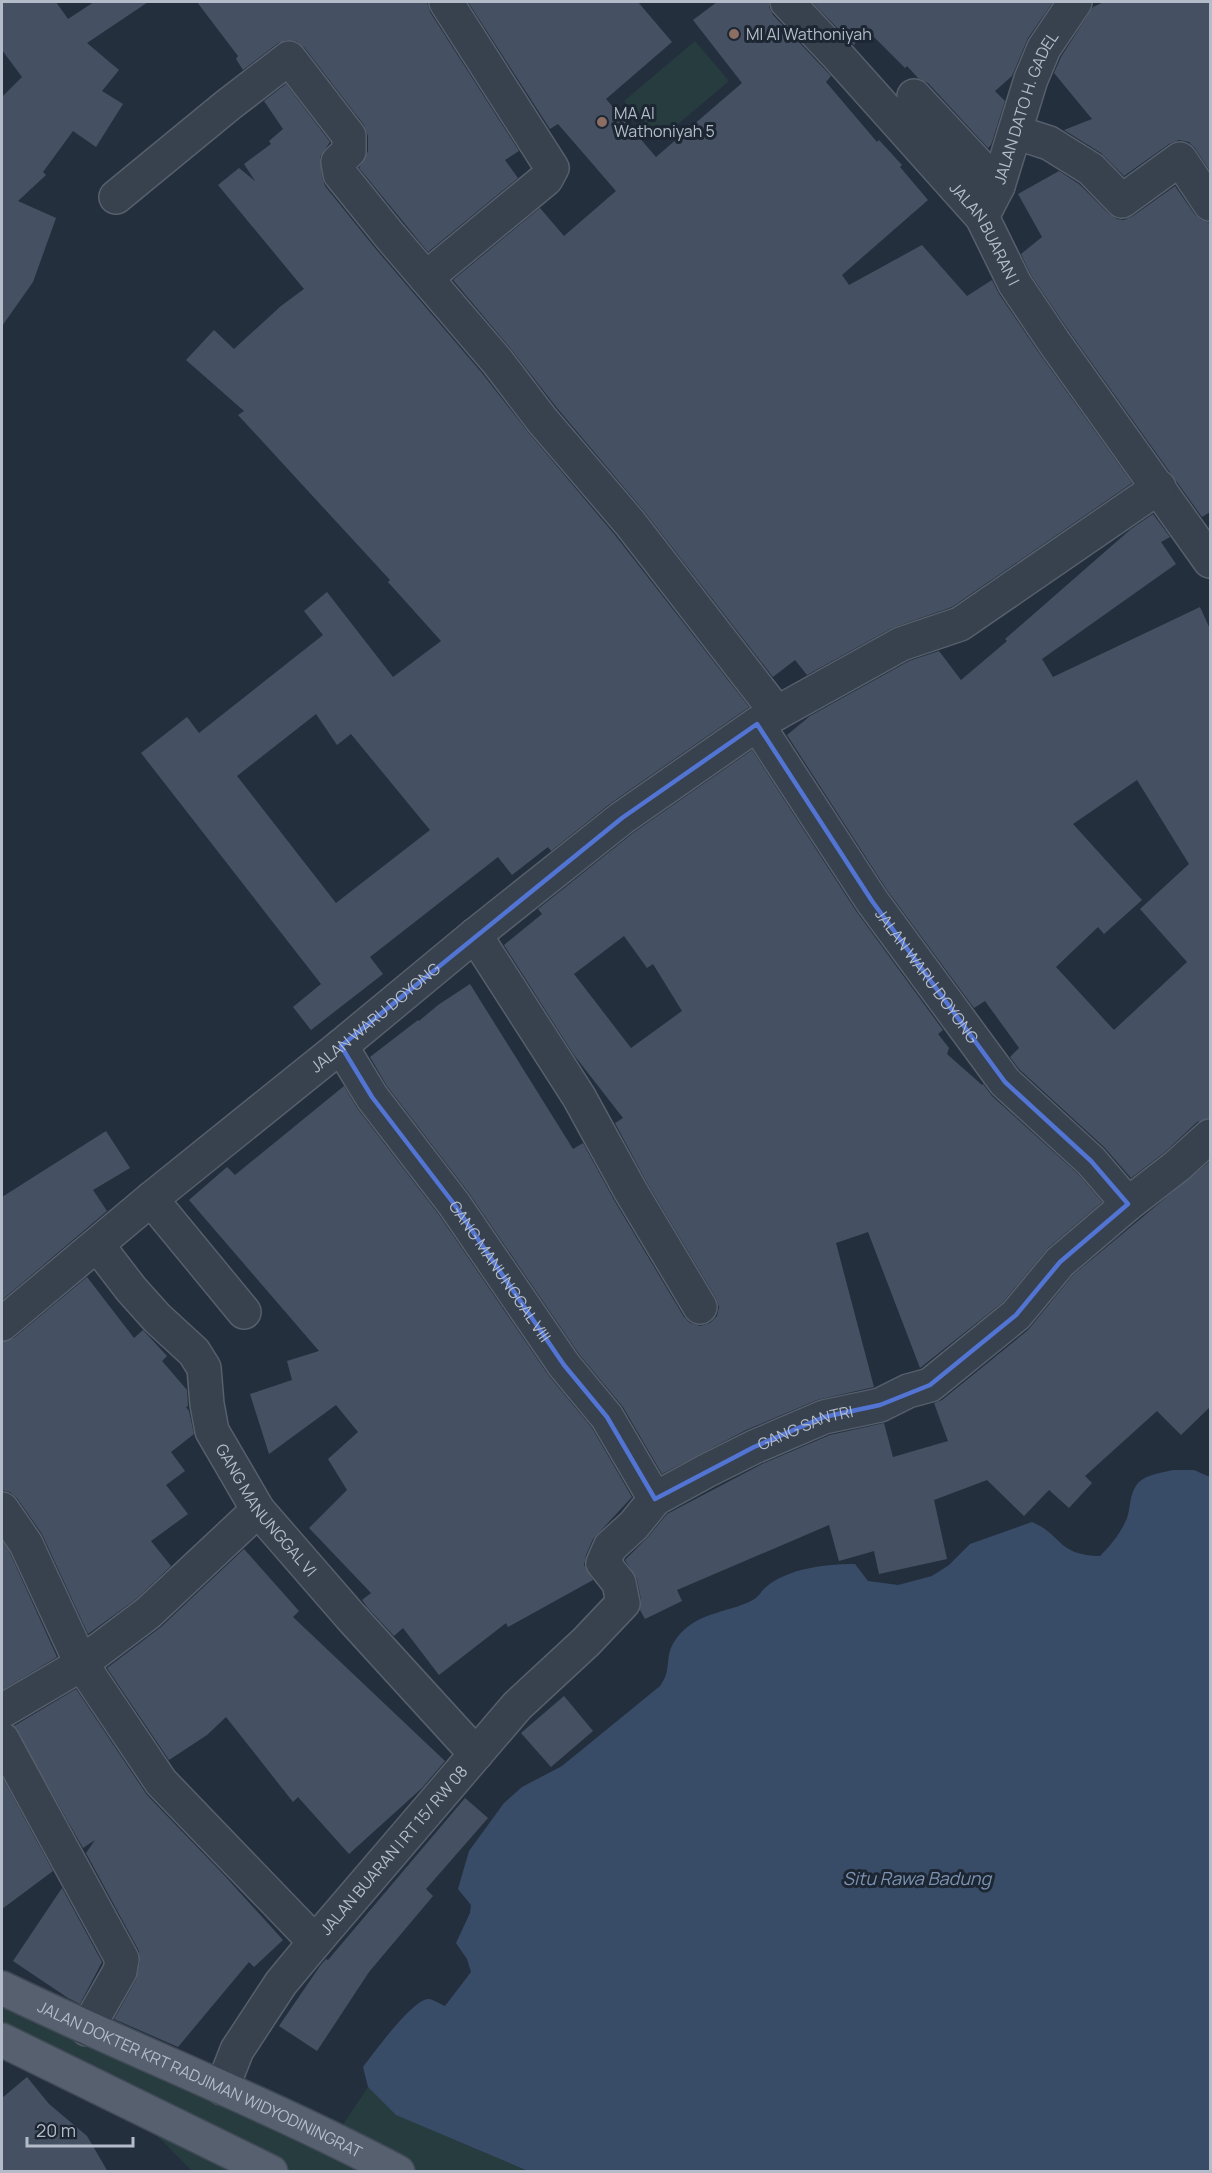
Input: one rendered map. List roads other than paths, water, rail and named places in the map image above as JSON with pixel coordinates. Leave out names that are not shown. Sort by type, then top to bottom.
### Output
[{"type":"main road","name":"JALAN DOKTER KRT RADJIMAN WIDYODININGRAT","points":[[2,1988],[87,2029],[334,2138],[398,2172]]},
{"type":"main road","points":[[2,2040],[271,2172]]},
{"type":"street","points":[[426,278],[546,179],[552,168],[446,2]]},
{"type":"street","name":"JALAN BUARAN I","points":[[787,2],[982,217],[1015,284],[1159,487]]},
{"type":"street","name":"JALAN DATO H. GADEL","points":[[982,217],[998,186],[1031,79],[1044,48],[1075,2]]},
{"type":"street","points":[[116,197],[289,58],[349,136],[349,151],[338,162],[340,174],[496,361],[542,420],[615,505],[767,719]]},
{"type":"street","points":[[914,96],[998,186]]},
{"type":"street","points":[[1015,132],[1049,143],[1091,170],[1122,201],[1180,159],[1210,204]]},
{"type":"street","points":[[1159,487],[1210,561]]},
{"type":"street","name":"JALAN WARU DOYONG","points":[[2,1324],[98,1246],[151,1199],[622,818],[767,719],[901,644],[960,624],[1159,487]]},
{"type":"street","name":"JALAN WARU DOYONG","points":[[767,719],[873,901],[1005,1082],[1091,1161],[1128,1204]]},
{"type":"street","points":[[476,934],[579,1096],[630,1190],[700,1307]]},
{"type":"street","name":"GANG MANUNGGAL VIII","points":[[341,1046],[372,1097],[454,1204],[564,1365],[607,1417],[655,1499]]},
{"type":"street","name":"GANG SANTRI","points":[[476,1754],[517,1706],[586,1642],[623,1603],[619,1583],[603,1563],[610,1547],[634,1525],[655,1499],[754,1447],[794,1430],[824,1418],[880,1405],[908,1391],[930,1385],[1016,1315],[1060,1262],[1128,1204],[1178,1166],[1210,1136]]},
{"type":"street","points":[[151,1199],[244,1312]]},
{"type":"street","name":"GANG MANUNGGAL VI","points":[[98,1246],[131,1289],[157,1318],[194,1352],[204,1368],[212,1431],[258,1510],[351,1617],[476,1754]]},
{"type":"street","name":"JALAN BUARAN I RT 15/ RW 08","points":[[2,1509],[26,1544],[81,1663],[161,1782],[315,1942],[476,1754]]},
{"type":"street","points":[[2,1711],[81,1663],[148,1614],[258,1510]]},
{"type":"street","points":[[2,1739],[122,1959],[120,1971],[87,2029]]},
{"type":"street","points":[[222,2088],[237,2050],[281,1983],[315,1942]]},
{"type":"water","name":"Situ Rawa Badung","points":[[1173,1470],[1194,1470],[1210,1477],[1210,2171],[528,2171],[396,2115],[368,2087],[363,2067],[403,2018],[412,2008],[428,1999],[445,2006],[471,1972],[467,1959],[456,1943],[470,1913],[471,1905],[458,1889],[469,1851],[504,1803],[522,1787],[562,1766],[660,1686],[666,1674],[672,1645],[693,1623],[712,1614],[743,1605],[757,1597],[775,1581],[808,1568],[855,1564],[868,1581],[898,1585],[932,1576],[949,1565],[970,1544],[1032,1522],[1075,1552],[1100,1556],[1125,1523],[1133,1491],[1138,1483],[1150,1476]]},
{"type":"place","name":"MI Al Wathoniyah","points":[[734,34]]},
{"type":"place","name":"MA Al Wathoniyah 5","points":[[602,122]]}]
